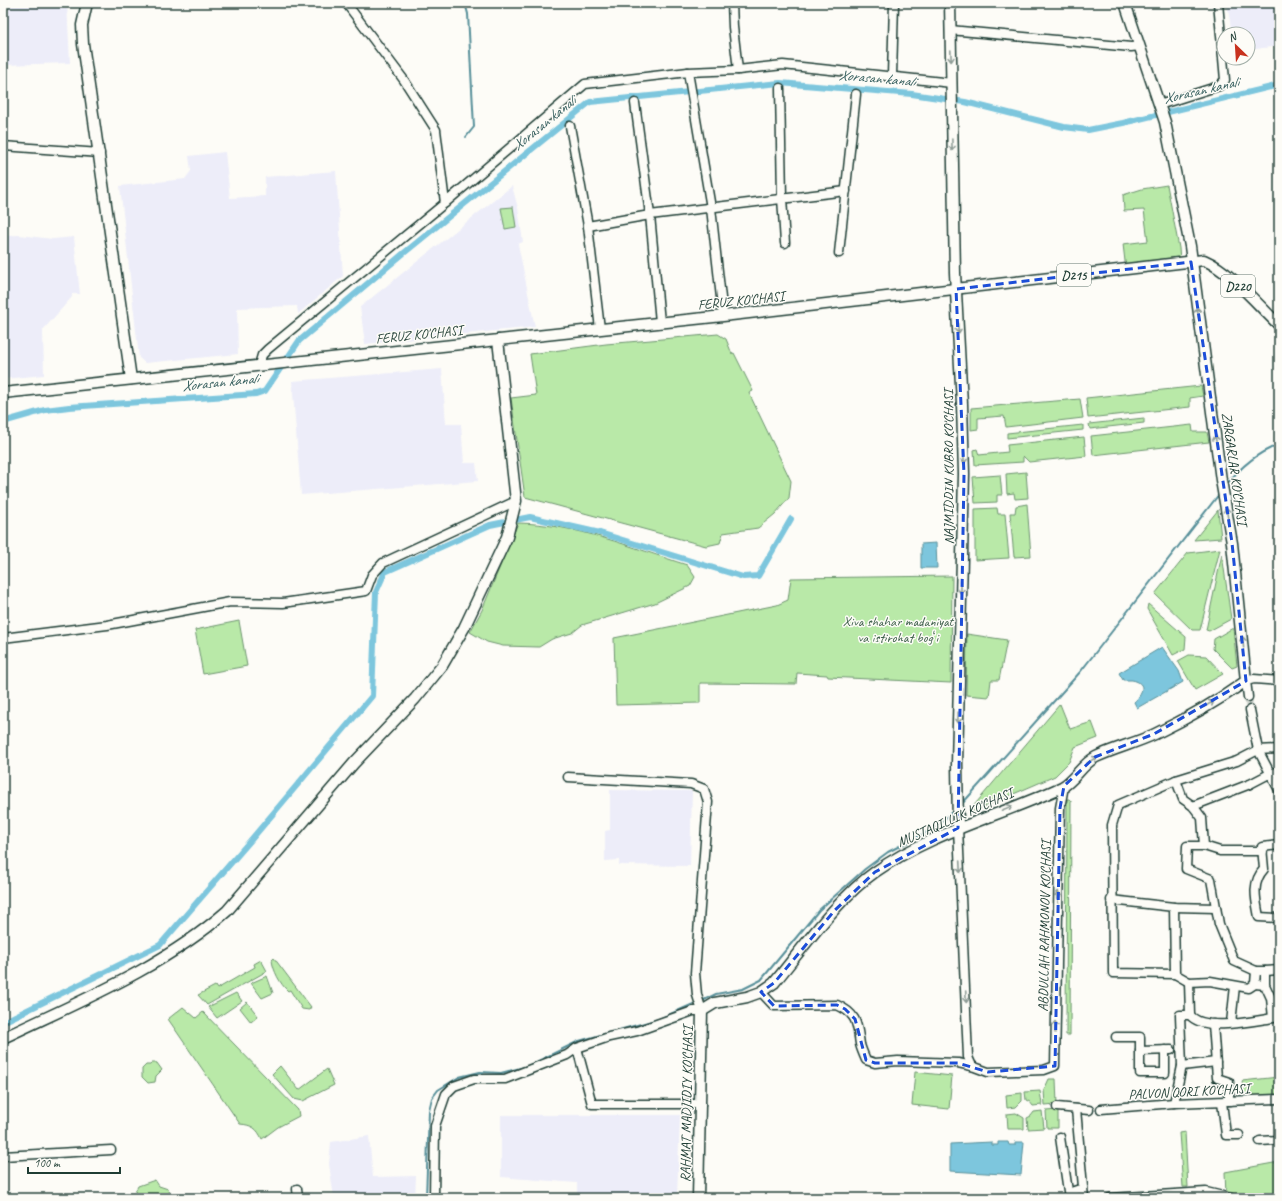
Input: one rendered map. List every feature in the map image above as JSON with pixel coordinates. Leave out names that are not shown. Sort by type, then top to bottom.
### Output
[{"type":"main road","points":[[87,3],[82,25],[83,44],[100,153],[131,379]]},
{"type":"main road","points":[[950,3],[952,82]]},
{"type":"main road","name":"ZARGARLAR KO'CHASI","points":[[1125,3],[1165,122],[1191,262],[1223,495],[1232,543],[1246,681]]},
{"type":"main road","name":"NAJMIDDIN KUBRO KO'CHASI","points":[[952,82],[951,106],[956,289],[964,474],[957,802],[958,828]]},
{"type":"main road","name":"D220","points":[[1191,262],[1204,260],[1212,263],[1279,325]]},
{"type":"main road","name":"FERUZ KO'CHASI","points":[[3,393],[723,316],[1191,262]]},
{"type":"main road","points":[[3,1038],[119,982],[166,956],[226,911],[354,763],[415,699],[442,666],[464,628],[507,535],[516,501],[498,340]]},
{"type":"main road","name":"MUSTAQILLIK KO'CHASI","points":[[701,1009],[715,1003],[747,997],[761,992],[774,983],[835,910],[874,872],[905,854],[958,828],[1064,786],[1084,764],[1095,757],[1154,734],[1246,681]]},
{"type":"main road","name":"RAHMAT MADJIDIY KO'CHASI","points":[[698,1198],[701,1104],[701,1009]]},
{"type":"street","points":[[346,3],[404,80],[436,130],[445,203]]},
{"type":"street","points":[[732,3],[738,70]]},
{"type":"street","points":[[892,76],[894,3]]},
{"type":"street","points":[[1160,105],[1219,86],[1225,80],[1218,3]]},
{"type":"street","points":[[950,30],[1131,47],[1140,46]]},
{"type":"street","points":[[258,365],[262,355],[268,349],[445,203],[585,84],[688,72],[738,70],[783,65],[952,82]]},
{"type":"street","points":[[688,72],[711,208],[723,316]]},
{"type":"street","points":[[780,88],[782,198],[785,243]]},
{"type":"street","points":[[839,253],[856,94]]},
{"type":"street","points":[[635,103],[650,215],[660,322]]},
{"type":"street","points":[[570,126],[588,226],[600,329]]},
{"type":"street","points":[[3,146],[100,153]]},
{"type":"street","points":[[588,226],[650,215],[846,191]]},
{"type":"street","points":[[3,638],[107,624],[230,602],[283,603],[366,590],[372,575],[383,563],[516,501]]},
{"type":"street","points":[[1248,697],[1246,681],[1254,679],[1279,681]]},
{"type":"street","points":[[1250,710],[1258,750],[1275,772],[1279,790]]},
{"type":"street","points":[[1265,985],[1255,984],[1249,988],[1210,981],[1189,982],[1175,974],[1113,973],[1111,900],[1112,825],[1118,805],[1176,780],[1237,761],[1258,750],[1279,749]]},
{"type":"street","points":[[1193,806],[1250,784],[1275,772]]},
{"type":"street","points":[[434,1198],[435,1126],[446,1094],[454,1086],[474,1079],[504,1079],[567,1055],[577,1048],[609,1037],[637,1031],[701,1009],[697,997],[695,973],[708,802],[704,789],[691,784],[568,777]]},
{"type":"street","points":[[1176,780],[1183,799],[1193,806],[1202,818],[1204,846]]},
{"type":"street","name":"ABDULLAH RAHMONOV KO'CHASI","points":[[972,1066],[988,1072],[1044,1070],[1055,1066],[1060,808],[1064,786]]},
{"type":"street","points":[[958,828],[968,1057],[972,1066]]},
{"type":"street","points":[[1262,851],[1220,851],[1204,846],[1187,846],[1186,869],[1211,879],[1219,924],[1234,961],[1256,970],[1279,970]]},
{"type":"street","points":[[1279,846],[1262,847],[1264,869],[1259,874],[1254,892],[1259,917],[1279,918]]},
{"type":"street","points":[[1111,900],[1174,907],[1216,908]]},
{"type":"street","points":[[1174,907],[1175,974]]},
{"type":"street","points":[[1255,984],[1256,970]]},
{"type":"street","points":[[1189,982],[1190,1015],[1193,1019],[1213,1024],[1276,1017],[1271,998],[1265,985],[1265,971]]},
{"type":"street","points":[[1231,1023],[1235,986]]},
{"type":"street","points":[[761,992],[774,1006],[837,1005],[845,1009],[856,1019],[860,1034],[860,1044],[866,1060],[875,1063],[943,1062],[972,1066]]},
{"type":"street","points":[[1116,1037],[1140,1037],[1140,1074],[1165,1073],[1173,1050],[1180,1015],[1190,1015]]},
{"type":"street","points":[[1213,1024],[1217,1078],[1229,1082],[1226,1102],[1226,1135],[1239,1135]]},
{"type":"street","points":[[577,1048],[592,1104],[701,1104]]},
{"type":"street","points":[[1140,1051],[1173,1050]]},
{"type":"street","points":[[1173,1050],[1182,1066],[1174,1103]]},
{"type":"street","points":[[1182,1066],[1216,1062]]},
{"type":"street","name":"PALVON QORI KO'CHASI","points":[[1101,1109],[1174,1103],[1279,1099]]},
{"type":"street","points":[[1057,1107],[1089,1110]]},
{"type":"street","points":[[1076,1109],[1084,1198]]},
{"type":"street","points":[[1060,1137],[1069,1198]]},
{"type":"street","points":[[1260,1141],[1279,1140]]},
{"type":"street","points":[[3,1156],[111,1150]]},
{"type":"street","points":[[1069,1198],[1074,1191],[1083,1188]]},
{"type":"street","points":[[297,1189],[298,1198]]},
{"type":"street","points":[[1110,1198],[1131,1198],[1206,1192],[1216,1196],[1231,1198]]},
{"type":"highlighted area","points":[[1191,262],[1232,543],[1246,681],[1154,734],[1095,757],[1064,786],[1060,808],[1055,1066],[988,1072],[958,1063],[875,1063],[866,1060],[855,1019],[845,1009],[837,1005],[774,1006],[761,992],[774,983],[835,910],[875,872],[958,828],[964,474],[956,289]]},
{"type":"shaded area","points":[[3,3],[67,3],[70,63],[3,65]]},
{"type":"shaded area","points":[[1227,3],[1279,3],[1279,46],[1256,49],[1256,26],[1231,26]]},
{"type":"shaded area","points":[[225,152],[230,198],[265,196],[265,177],[336,171],[343,276],[298,314],[297,306],[237,308],[238,354],[145,363],[139,358],[120,186],[185,179],[191,171],[189,156]]},
{"type":"shaded area","points":[[512,186],[518,208],[523,242],[518,244],[535,327],[365,344],[360,307]]},
{"type":"shaded area","points":[[19,235],[53,239],[74,237],[80,294],[72,294],[72,297],[43,330],[44,375],[3,379],[3,236]]},
{"type":"shaded area","points":[[442,369],[446,424],[461,424],[464,463],[476,463],[478,481],[301,495],[292,381]]},
{"type":"shaded area","points":[[610,790],[692,791],[690,866],[619,865],[619,860],[605,861],[605,831],[610,830]]},
{"type":"shaded area","points":[[501,1115],[680,1115],[677,1198],[577,1198],[577,1183],[501,1177]]},
{"type":"shaded area","points":[[369,1136],[373,1177],[416,1176],[415,1198],[334,1198],[329,1164],[331,1142]]},
{"type":"green space","points":[[1167,185],[1179,248],[1180,262],[1126,270],[1123,244],[1148,241],[1144,210],[1124,211],[1123,195],[1142,189]]},
{"type":"green space","points":[[513,207],[516,227],[505,229],[501,208]]},
{"type":"green space","points":[[718,334],[726,339],[732,354],[734,353],[753,391],[749,393],[791,481],[789,498],[775,514],[758,528],[723,533],[720,543],[706,546],[525,497],[511,398],[536,395],[530,354],[606,344]]},
{"type":"green space","points":[[1201,386],[1203,396],[1190,398],[1190,407],[1088,418],[1086,398]]},
{"type":"green space","points":[[1080,399],[1083,418],[1006,427],[1004,416],[978,418],[978,429],[971,430],[971,408]]},
{"type":"green space","points":[[1144,418],[1144,423],[1090,429],[1089,424]]},
{"type":"green space","points":[[1083,425],[1083,430],[1007,438],[1007,433]]},
{"type":"green space","points":[[1192,425],[1193,432],[1207,432],[1209,442],[1093,455],[1091,436]]},
{"type":"green space","points":[[1084,437],[1086,456],[1029,462],[1023,456],[1023,462],[975,465],[974,450],[977,449],[979,455],[1008,452],[1007,445]]},
{"type":"green space","points":[[1026,472],[1028,498],[1015,499],[1014,493],[1007,494],[1006,474]]},
{"type":"green space","points":[[1000,475],[1002,495],[997,495],[997,502],[975,503],[973,477]]},
{"type":"green space","points":[[1027,504],[1031,556],[1014,557],[1010,513],[1015,513],[1016,506]]},
{"type":"green space","points":[[997,508],[998,514],[1005,514],[1009,558],[975,560],[975,509]]},
{"type":"green space","points":[[1218,510],[1221,538],[1194,540]]},
{"type":"green space","points":[[518,523],[540,524],[583,532],[604,538],[687,565],[695,577],[690,586],[655,603],[582,625],[572,633],[552,639],[539,647],[503,646],[487,642],[470,632],[482,610]]},
{"type":"green space","points":[[1220,549],[1200,630],[1192,630],[1155,594],[1188,553]]},
{"type":"green space","points":[[1222,554],[1231,619],[1209,631],[1206,630]]},
{"type":"green space","name":"Xiva shahar madaniyat va istirohat bogʻi","points":[[952,576],[951,683],[828,677],[827,675],[797,673],[796,684],[700,683],[700,703],[616,705],[614,638],[777,605],[788,600],[791,578]]},
{"type":"green space","points":[[1148,604],[1186,637],[1185,649],[1173,655],[1147,609]]},
{"type":"green space","points":[[239,621],[247,666],[203,674],[195,630]]},
{"type":"green space","points":[[1233,628],[1237,666],[1232,668],[1213,649],[1214,639]]},
{"type":"green space","points":[[967,634],[1007,640],[999,680],[991,680],[989,697],[966,695]]},
{"type":"green space","points":[[1189,655],[1206,656],[1223,674],[1195,690],[1178,661]]},
{"type":"green space","points":[[1060,704],[1070,729],[1092,722],[1098,738],[1075,747],[1069,762],[1055,776],[972,812],[971,809]]},
{"type":"green space","points":[[1067,799],[1071,801],[1070,1035],[1066,1035]]},
{"type":"green space","points":[[274,958],[311,1007],[309,1010],[302,1009],[290,990],[288,991],[282,985],[274,968],[272,960]]},
{"type":"green space","points":[[261,960],[267,971],[207,1005],[198,995],[215,986],[217,989],[255,967],[254,964]]},
{"type":"green space","points":[[267,976],[273,993],[262,998],[251,983]]},
{"type":"green space","points":[[236,993],[242,1001],[217,1018],[208,1007]]},
{"type":"green space","points":[[247,1002],[258,1016],[251,1022],[240,1008]]},
{"type":"green space","points":[[183,1007],[196,1018],[203,1012],[298,1110],[299,1116],[278,1127],[262,1139],[254,1128],[248,1125],[240,1124],[168,1019]]},
{"type":"green space","points":[[152,1063],[157,1063],[162,1070],[156,1076],[155,1082],[148,1083],[142,1077],[142,1069],[146,1065],[150,1065]]},
{"type":"green space","points":[[280,1066],[299,1090],[327,1069],[334,1085],[303,1101],[294,1099],[272,1074]]},
{"type":"green space","points":[[915,1072],[952,1076],[949,1109],[912,1105]]},
{"type":"green space","points":[[1279,1077],[1279,1095],[1244,1097],[1242,1081]]},
{"type":"green space","points":[[1049,1079],[1056,1079],[1057,1104],[1045,1105],[1044,1090]]},
{"type":"green space","points":[[1040,1091],[1042,1105],[1033,1106],[1026,1100],[1025,1092]]},
{"type":"green space","points":[[1022,1093],[1022,1101],[1016,1107],[1007,1108],[1006,1095]]},
{"type":"green space","points":[[1058,1110],[1058,1128],[1047,1128],[1046,1111]]},
{"type":"green space","points":[[1042,1111],[1044,1128],[1028,1129],[1027,1118],[1034,1112]]},
{"type":"green space","points":[[1016,1113],[1024,1118],[1024,1129],[1008,1129],[1007,1114]]},
{"type":"green space","points":[[1185,1132],[1188,1187],[1183,1187],[1179,1133]]},
{"type":"green space","points":[[1279,1162],[1279,1198],[1238,1198],[1226,1196],[1225,1172]]},
{"type":"green space","points":[[155,1180],[159,1186],[168,1189],[172,1197],[177,1198],[132,1198],[138,1186]]},
{"type":"water","points":[[936,543],[937,568],[921,568],[921,544]]},
{"type":"water","points":[[1162,647],[1179,671],[1183,682],[1137,708],[1134,702],[1141,693],[1142,686],[1132,680],[1123,680],[1119,673]]},
{"type":"water","points":[[992,1142],[992,1145],[998,1145],[998,1142],[1008,1142],[1009,1145],[1015,1145],[1015,1142],[1024,1142],[1021,1175],[950,1171],[950,1144]]},
{"type":"waterway","points":[[465,3],[468,14],[474,127],[466,137]]},
{"type":"waterway","name":"Xorasan kanali","points":[[3,422],[45,410],[69,407],[256,394],[265,391],[299,341],[404,253],[590,102],[780,83],[912,94],[965,102],[1064,127],[1088,130],[1123,123],[1279,85]]},
{"type":"waterway","points":[[1225,486],[1236,473],[1249,462],[1263,452],[1279,445]]},
{"type":"waterway","points":[[961,805],[1081,671],[1220,493]]},
{"type":"waterway","points":[[3,1022],[160,945],[250,841],[372,696],[376,592],[385,572],[490,525],[530,517],[600,533],[743,577],[758,576],[791,519]]},
{"type":"waterway","points":[[702,1001],[716,994],[743,989],[761,980],[819,910],[865,869],[888,852],[935,828],[954,810]]},
{"type":"waterway","points":[[426,1198],[429,1111],[432,1098],[438,1090],[459,1077],[480,1072],[501,1073],[528,1066],[579,1041],[659,1019],[698,1002]]},
{"type":"tunnel","points":[[1248,697],[1250,710]]}]
